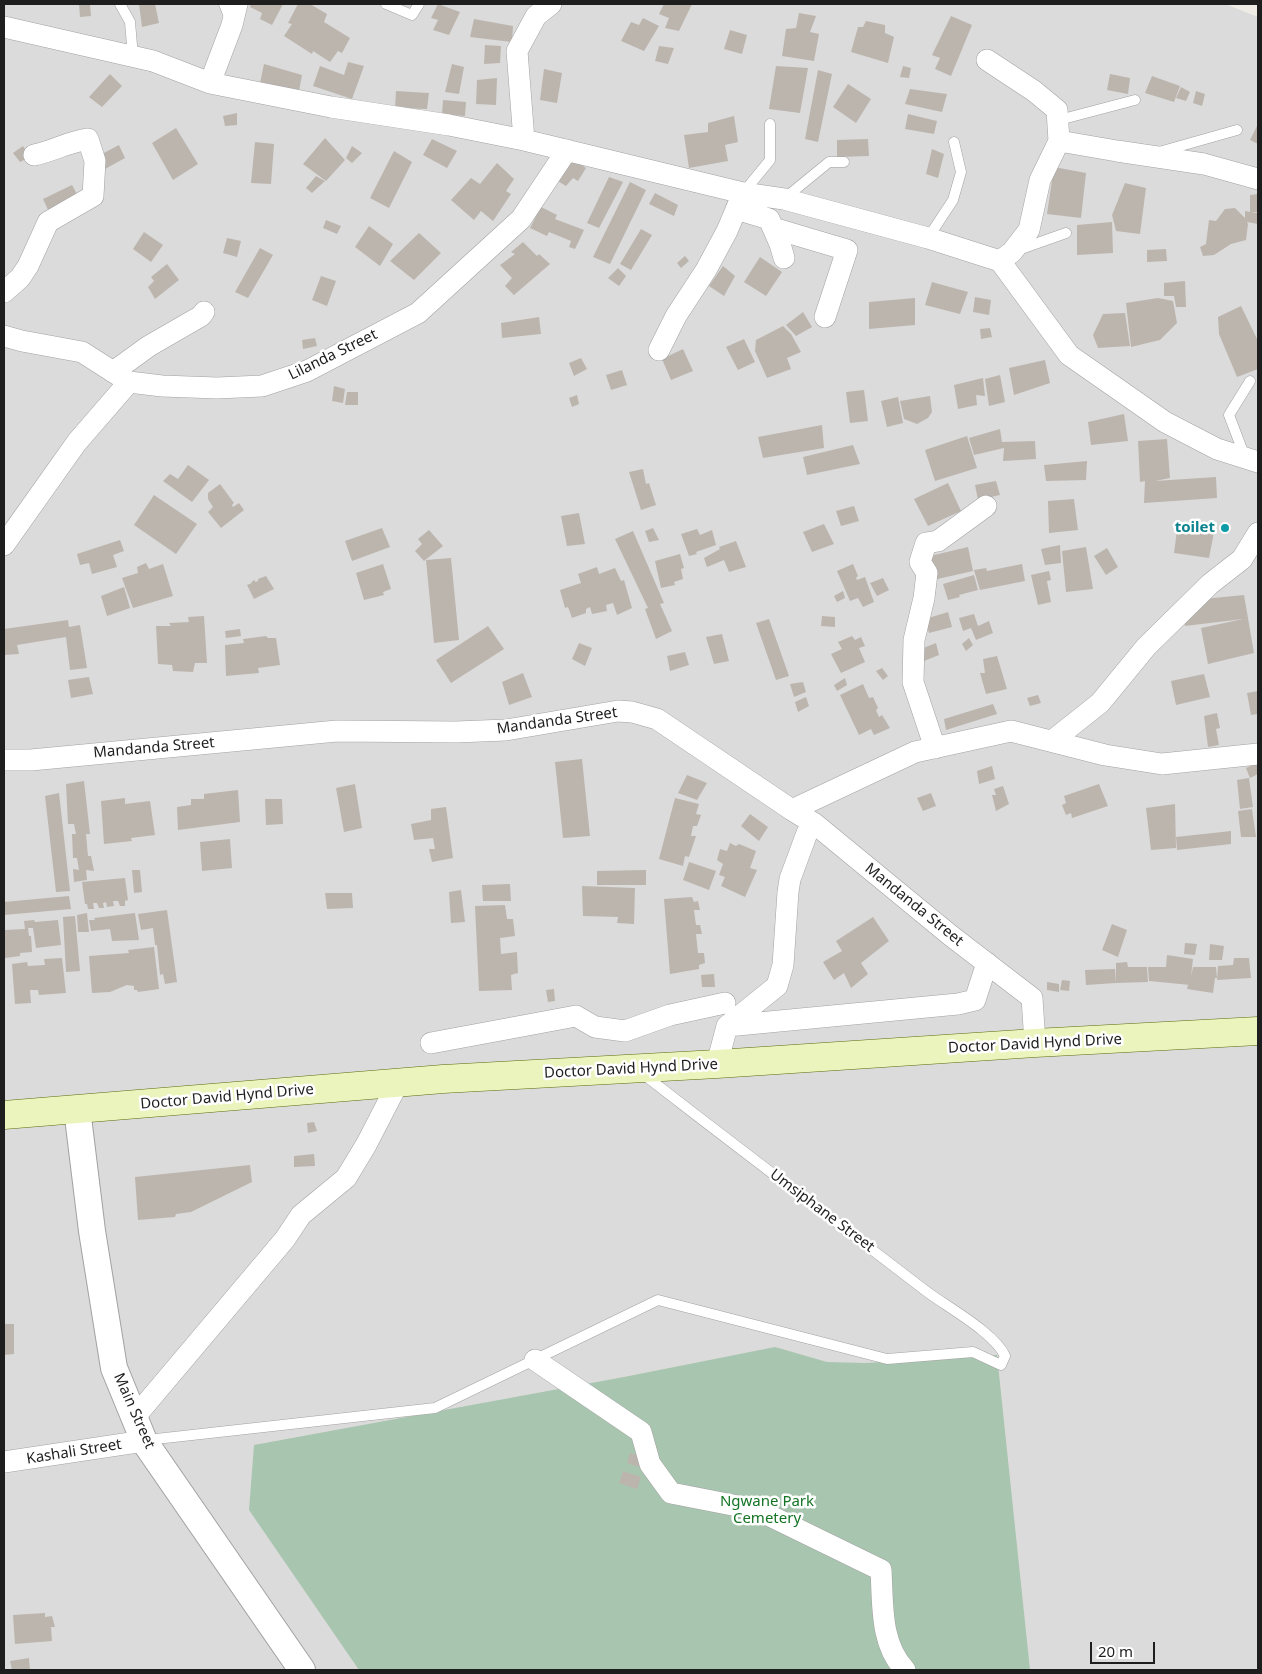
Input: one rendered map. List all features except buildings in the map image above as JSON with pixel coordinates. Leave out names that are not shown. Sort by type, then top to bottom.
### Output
[{"type":"main road","name":"Doctor David Hynd Drive","points":[[4,1115],[398,1083],[1258,1031]]},
{"type":"street","points":[[210,84],[232,25],[237,4]]},
{"type":"street","points":[[524,140],[517,51],[536,16],[551,4]]},
{"type":"street","points":[[4,27],[153,61],[210,84],[331,107],[449,125],[568,150],[739,201],[769,219],[784,258]]},
{"type":"street","points":[[987,60],[1034,91],[1057,110],[1059,120],[1059,141],[1040,180],[1029,230],[1006,257]]},
{"type":"street","points":[[4,292],[20,278],[28,266],[48,222],[93,196],[95,161],[88,139],[72,141],[50,151],[34,155]]},
{"type":"street","points":[[1059,141],[1204,164],[1258,179]]},
{"type":"street","name":"Lilanda Street","points":[[4,336],[22,342],[82,352],[121,377],[162,386],[217,388],[262,386],[307,370],[418,313],[521,220],[568,150]]},
{"type":"street","points":[[739,201],[784,199],[1006,257],[1070,356],[1165,422],[1217,449],[1252,460]]},
{"type":"street","points":[[659,350],[676,316],[706,270],[728,230],[739,201]]},
{"type":"street","points":[[773,228],[847,250],[825,317]]},
{"type":"street","points":[[4,545],[121,377],[149,346],[201,316],[204,312]]},
{"type":"street","points":[[935,748],[914,682],[914,640],[924,598],[927,574],[920,562],[926,543],[938,541],[986,506]]},
{"type":"street","points":[[1052,741],[1100,704],[1146,647],[1210,584],[1242,559],[1257,539]]},
{"type":"street","name":"Mandanda Street","points":[[4,760],[40,759],[337,731],[456,732],[506,730],[618,711],[632,712],[657,719],[815,824],[1032,998],[1036,1043]]},
{"type":"street","points":[[792,810],[916,752],[1011,731],[1105,755],[1162,764],[1258,754]]},
{"type":"street","points":[[717,1064],[727,1026],[777,986],[783,966],[790,879],[807,833],[815,824]]},
{"type":"street","points":[[727,1026],[958,1004],[975,1000],[987,963]]},
{"type":"street","points":[[431,1043],[576,1016],[595,1027],[625,1031],[670,1015],[725,1003]]},
{"type":"street","points":[[139,1429],[286,1239],[301,1215],[346,1178],[366,1145],[398,1083]]},
{"type":"street","name":"Main Street","points":[[77,1109],[92,1231],[114,1368],[139,1429],[302,1670]]},
{"type":"street","points":[[535,1360],[641,1432],[650,1464],[671,1493],[758,1510],[881,1570],[885,1633],[896,1661],[905,1670]]},
{"type":"street","name":"Kashali Street","points":[[4,1462],[139,1429]]},
{"type":"lane","points":[[120,4],[130,22],[133,57]]},
{"type":"lane","points":[[224,4],[232,25]]},
{"type":"lane","points":[[386,4],[412,15],[419,4]]},
{"type":"lane","points":[[1059,120],[1135,100]]},
{"type":"lane","points":[[739,201],[770,160],[770,124]]},
{"type":"lane","points":[[1146,156],[1237,130]]},
{"type":"lane","points":[[928,238],[953,200],[960,172],[954,142]]},
{"type":"lane","points":[[784,199],[829,162],[844,162]]},
{"type":"lane","points":[[1006,257],[1066,233]]},
{"type":"lane","points":[[1250,381],[1230,415],[1252,460]]},
{"type":"lane","name":"Umsiphane Street","points":[[535,1360],[658,1300],[887,1359],[973,1352],[1001,1365],[1005,1356],[1001,1348],[989,1336],[935,1298],[636,1068]]},
{"type":"lane","points":[[139,1429],[435,1408],[535,1360]]},
{"type":"shaded area","points":[[4,4],[1225,4],[1258,17],[1258,1670],[4,1670]]},
{"type":"green space","name":"Ngwane Park Cemetery","points":[[775,1347],[827,1362],[866,1363],[997,1355],[1030,1670],[359,1670],[249,1510],[254,1445],[624,1377]]},
{"type":"place","name":"toilet","points":[[1225,528]]}]
